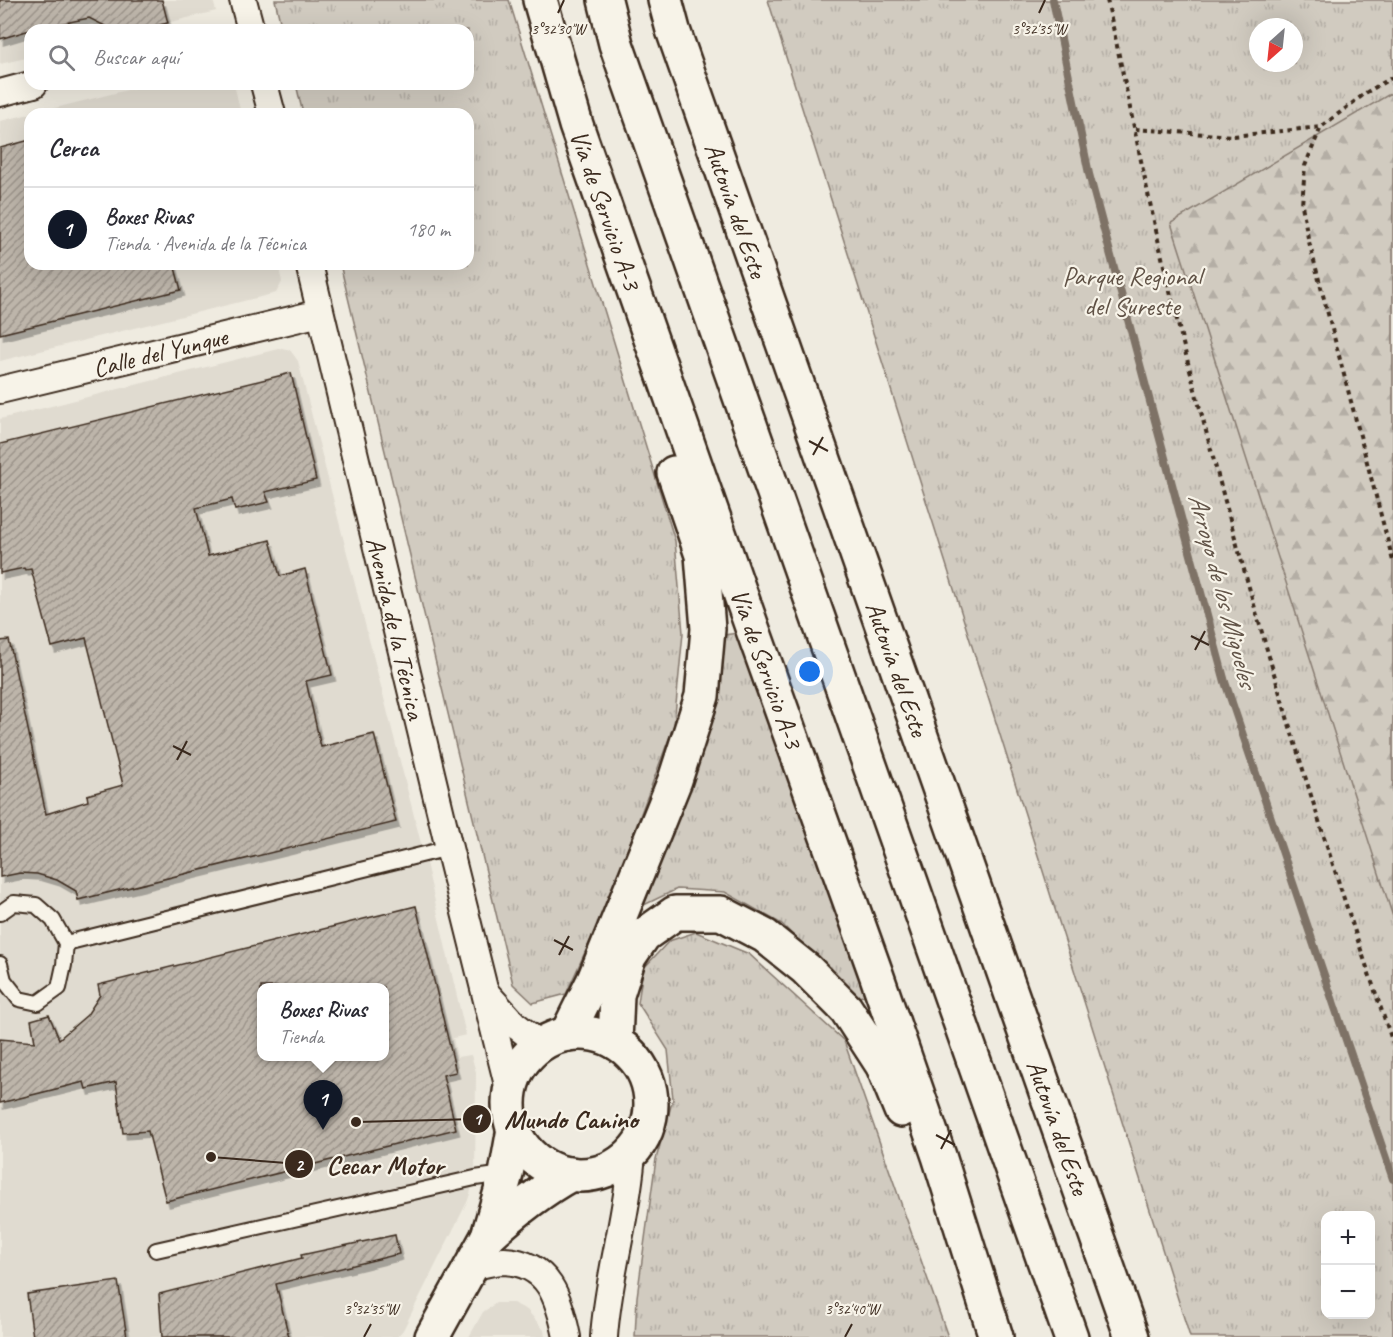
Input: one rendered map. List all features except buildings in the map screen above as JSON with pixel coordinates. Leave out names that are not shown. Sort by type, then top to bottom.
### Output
[{"type":"main road","name":"Vía de Servicio A-3","points":[[540,0],[576,125],[875,971],[939,1156],[996,1337]]},
{"type":"main road","points":[[605,0],[620,55],[1071,1337]]},
{"type":"main road","name":"Autovía del Este","points":[[665,0],[673,30],[828,476],[1132,1337]]},
{"type":"main road","points":[[554,1039],[591,1033],[615,1042],[632,1055],[644,1072],[651,1093],[651,1114],[645,1135],[632,1153],[614,1166],[593,1174],[571,1174],[553,1169],[536,1159],[523,1145],[514,1129],[510,1111],[510,1093],[516,1074],[526,1058],[554,1039],[594,980],[675,780],[702,696],[708,628],[702,555],[596,236],[576,125]]},
{"type":"main road","points":[[615,1042],[617,995],[629,957],[644,935],[675,913],[720,913],[765,936],[806,969],[846,1009],[883,1066],[915,1148],[956,1214]]},
{"type":"main road","points":[[432,1337],[488,1236],[506,1174],[514,1129]]},
{"type":"main road","points":[[488,1236],[516,1210],[543,1190],[571,1174]]},
{"type":"street","points":[[243,0],[249,24]]},
{"type":"street","points":[[0,93],[24,87]]},
{"type":"street","points":[[266,90],[270,108]]},
{"type":"street","name":"Avenida de la Técnica","points":[[310,270],[510,1093]]},
{"type":"street","name":"Calle del Yunque","points":[[0,390],[320,313]]},
{"type":"street","name":"Avenida de la Técnica","points":[[484,992],[514,1024],[554,1039]]},
{"type":"street","points":[[604,1337],[620,1231],[630,1184],[632,1153]]},
{"type":"street","points":[[471,1266],[503,1261],[530,1267],[546,1278],[556,1296],[567,1337]]},
{"type":"lane","points":[[66,944],[449,848]]},
{"type":"lane","points":[[0,913],[14,903],[36,905],[53,920],[66,944],[59,988],[38,1003],[19,999],[4,981],[0,964]]},
{"type":"lane","points":[[156,1250],[475,1178],[506,1174]]},
{"type":"path","points":[[1107,0],[1178,322],[1269,660],[1360,949],[1393,1043]]},
{"type":"path","points":[[1393,77],[1366,92],[1321,127],[1305,166],[1302,205],[1308,238],[1393,561]]},
{"type":"path","points":[[1135,129],[1233,136],[1321,127]]},
{"type":"shaded area","points":[[0,0],[213,0],[216,11],[163,24],[24,24],[24,58],[0,64]]},
{"type":"shaded area","points":[[127,90],[235,90],[240,108],[55,108]]},
{"type":"shaded area","points":[[24,115],[24,270],[279,270],[282,282],[276,293],[0,361],[0,121]]},
{"type":"shaded area","points":[[282,348],[290,350],[298,361],[426,863],[466,1035],[453,1038],[457,1057],[471,1055],[476,1072],[475,1178],[468,1200],[403,1330],[397,1337],[0,1337],[0,419]]},
{"type":"shaded area","points":[[496,1303],[513,1303],[527,1310],[544,1330],[545,1337],[469,1337],[483,1312]]},
{"type":"green space","points":[[275,0],[509,0],[675,541],[683,633],[674,725],[608,902],[566,994],[533,1003],[513,984],[341,270],[474,270],[474,108],[302,108],[297,90],[474,90],[474,24],[281,24]]},
{"type":"green space","name":"Parque Regional del Sureste","points":[[768,0],[1393,0],[1393,1337],[1190,1337]]},
{"type":"green space","points":[[1393,92],[1393,917],[1171,223]]},
{"type":"green space","points":[[738,633],[867,994],[855,999],[782,924],[725,892],[677,889],[644,905],[710,729],[724,635]]},
{"type":"green space","points":[[696,932],[749,954],[844,1041],[948,1337],[635,1337],[637,1297],[656,1159],[673,1099],[668,1050],[638,1003],[643,969],[669,941]]},
{"type":"waterway","name":"Arroyo de los Migueles","points":[[1053,0],[1089,174],[1225,682],[1393,1179]]},
{"type":"place","name":"Mundo Canino","points":[[356,1122]]},
{"type":"place","name":"Boxes Rivas","points":[[323,1130]]},
{"type":"place","name":"Cecar Motor","points":[[211,1157]]}]
